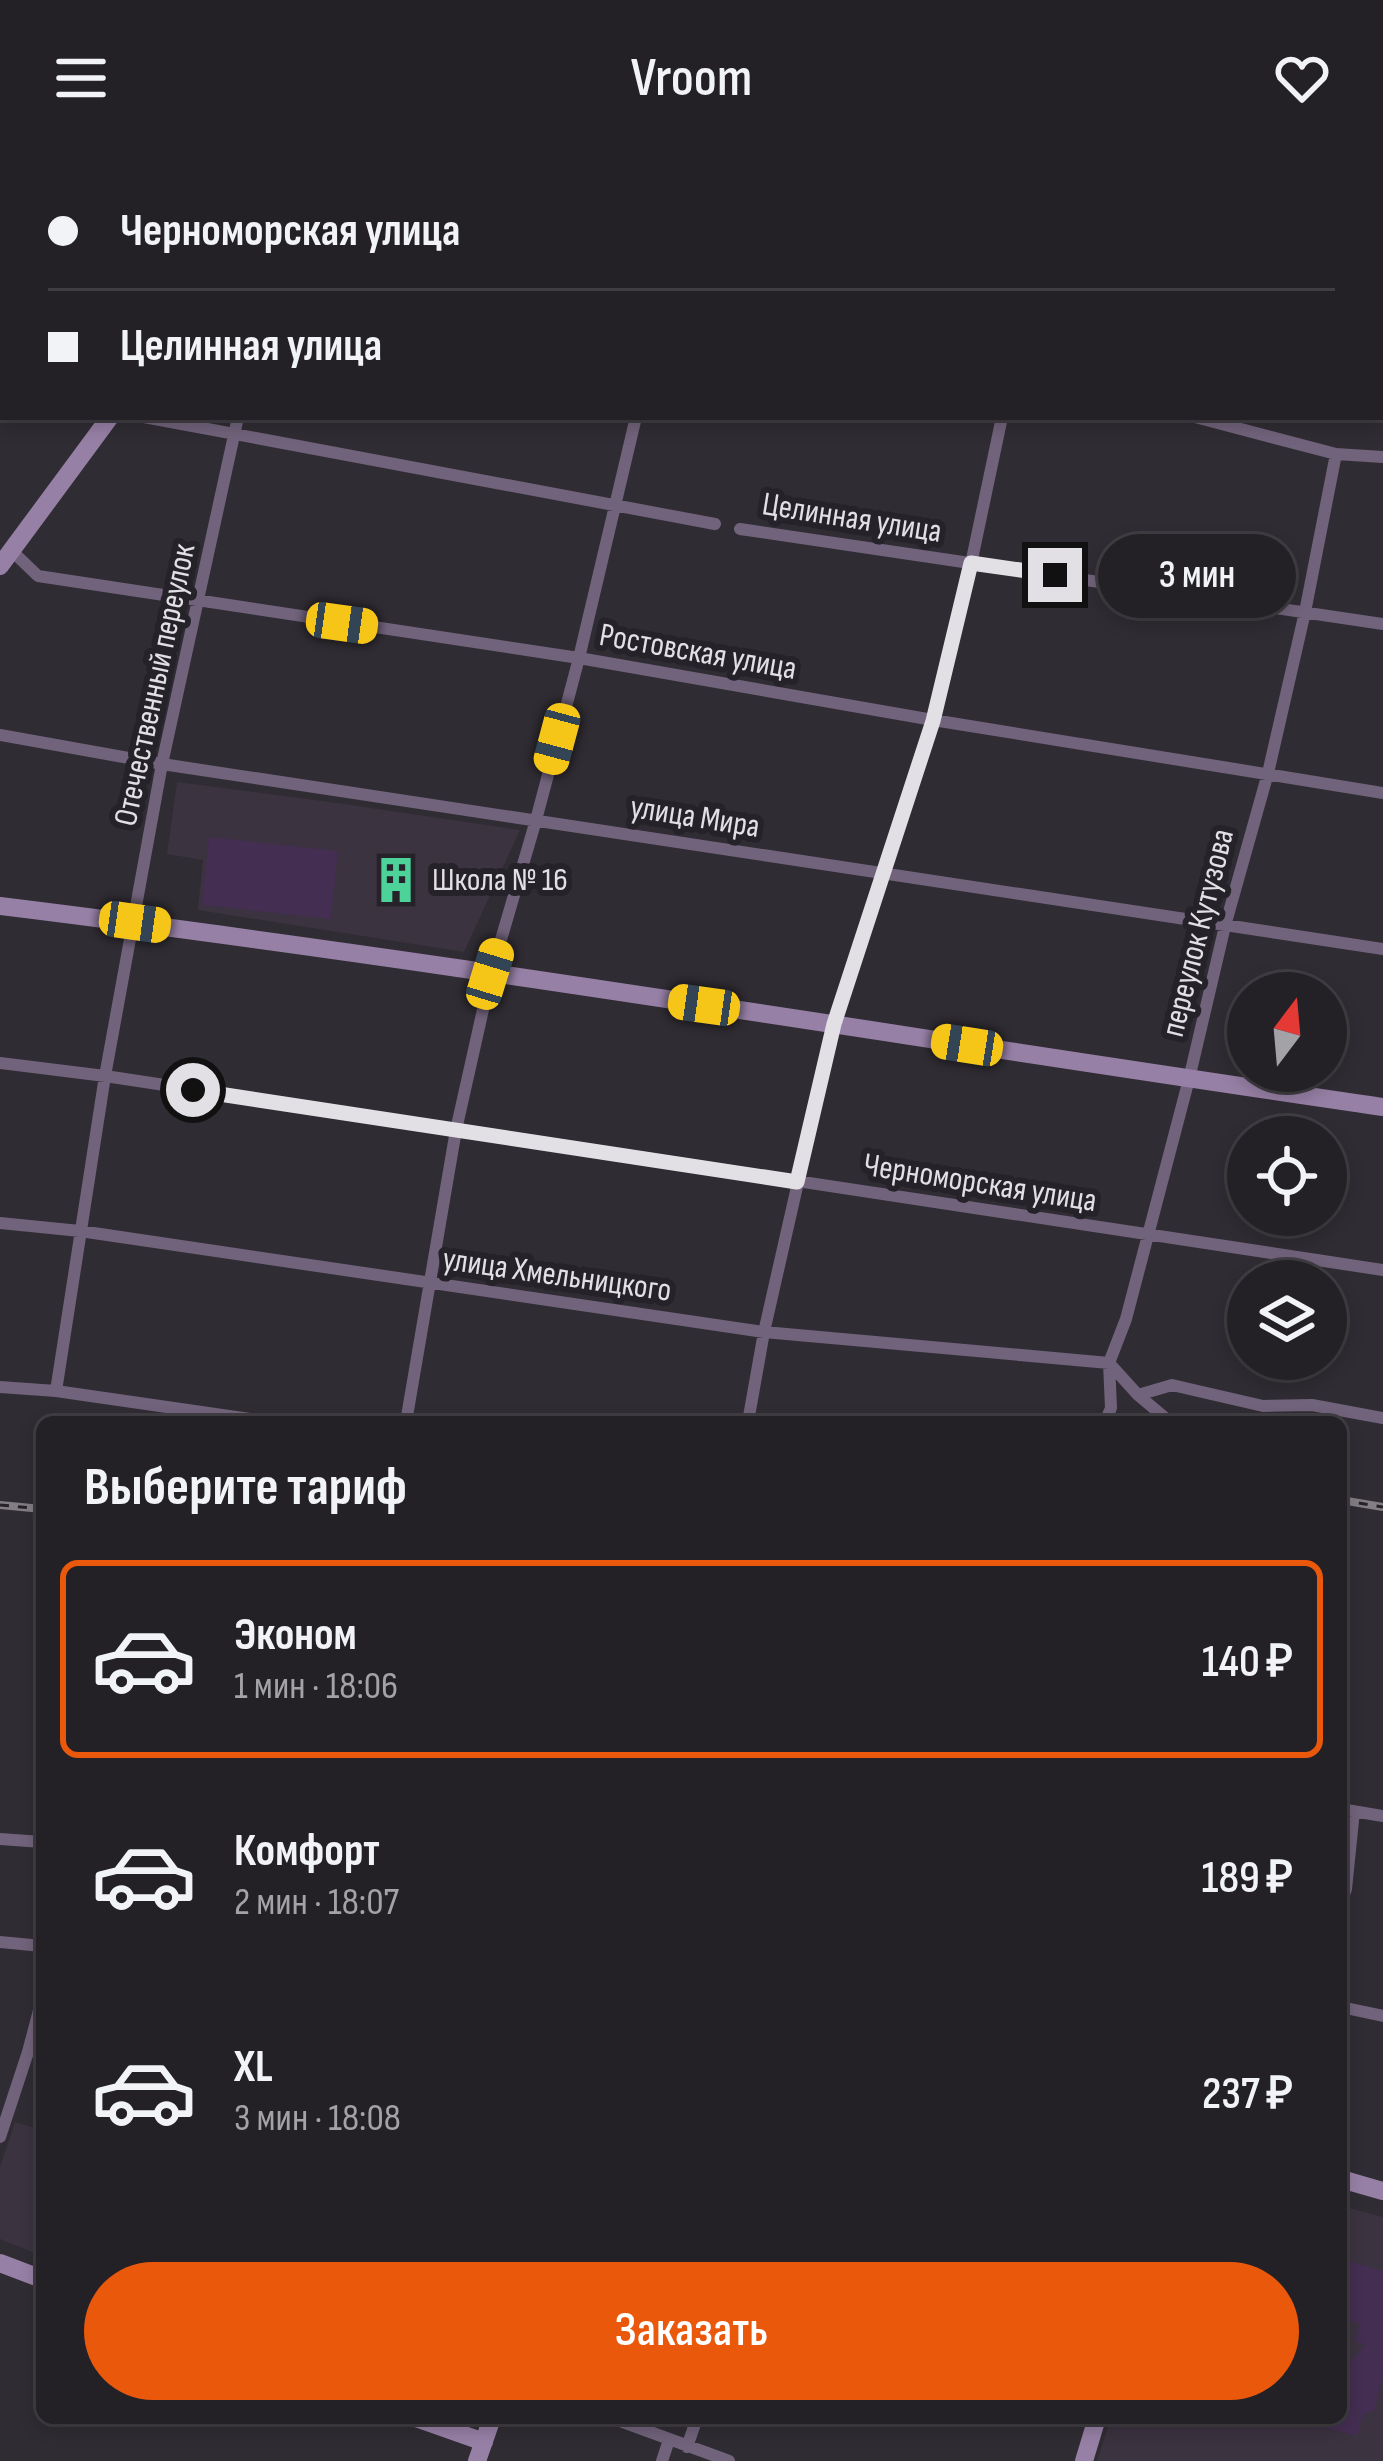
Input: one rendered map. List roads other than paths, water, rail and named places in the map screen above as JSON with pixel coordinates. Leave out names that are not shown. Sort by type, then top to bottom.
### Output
[{"type":"street","points":[[6,558],[108,420]]},
{"type":"street","name":"Целинная улица","points":[[159,420],[715,524]]},
{"type":"street","name":"Отечественный переулок","points":[[56,1391],[162,764],[238,420]]},
{"type":"street","points":[[407,1416],[457,1130],[490,974],[579,658],[635,420]]},
{"type":"street","points":[[749,1416],[834,1024],[933,721],[1001,420]]},
{"type":"street","points":[[1206,420],[1336,454],[1383,457]]},
{"type":"street","name":"переулок Кутузова","points":[[1108,1416],[1109,1363],[1126,1319],[1268,773],[1336,454]]},
{"type":"street","name":"Целинная улица","points":[[740,529],[1383,624]]},
{"type":"street","name":"Ростовская улица","points":[[6,558],[38,576],[579,658],[1383,794]]},
{"type":"street","name":"улица Мира","points":[[0,735],[162,764],[1383,949]]},
{"type":"street","points":[[0,906],[1383,1107]]},
{"type":"street","name":"Черноморская улица","points":[[0,1063],[1383,1270]]},
{"type":"street","name":"улица Хмельницкого","points":[[0,1223],[764,1331],[1109,1363]]},
{"type":"street","points":[[1109,1363],[1163,1416]]},
{"type":"street","points":[[1138,1395],[1172,1385],[1263,1406],[1312,1405],[1383,1418]]},
{"type":"street","points":[[0,1387],[229,1416]]},
{"type":"street","points":[[1347,1850],[1348,1810],[1383,1816]]},
{"type":"street","points":[[0,1839],[36,1842]]},
{"type":"street","points":[[0,1942],[36,1945]]},
{"type":"street","points":[[1347,2008],[1383,2016]]},
{"type":"street","points":[[0,2137],[36,2022]]},
{"type":"street","points":[[1347,2181],[1383,2191]]},
{"type":"street","points":[[0,2263],[36,2277]]},
{"type":"street","points":[[428,2424],[481,2451]]},
{"type":"street","points":[[628,2424],[729,2461]]},
{"type":"street","points":[[687,2447],[695,2424]]},
{"type":"street","points":[[1084,2461],[1095,2424]]},
{"type":"street","points":[[662,2461],[669,2440]]},
{"type":"railway","points":[[1347,1501],[1383,1507]]},
{"type":"railway","points":[[0,1505],[36,1508]]},
{"type":"place","name":"Школа № 16","points":[[396,880]]}]
